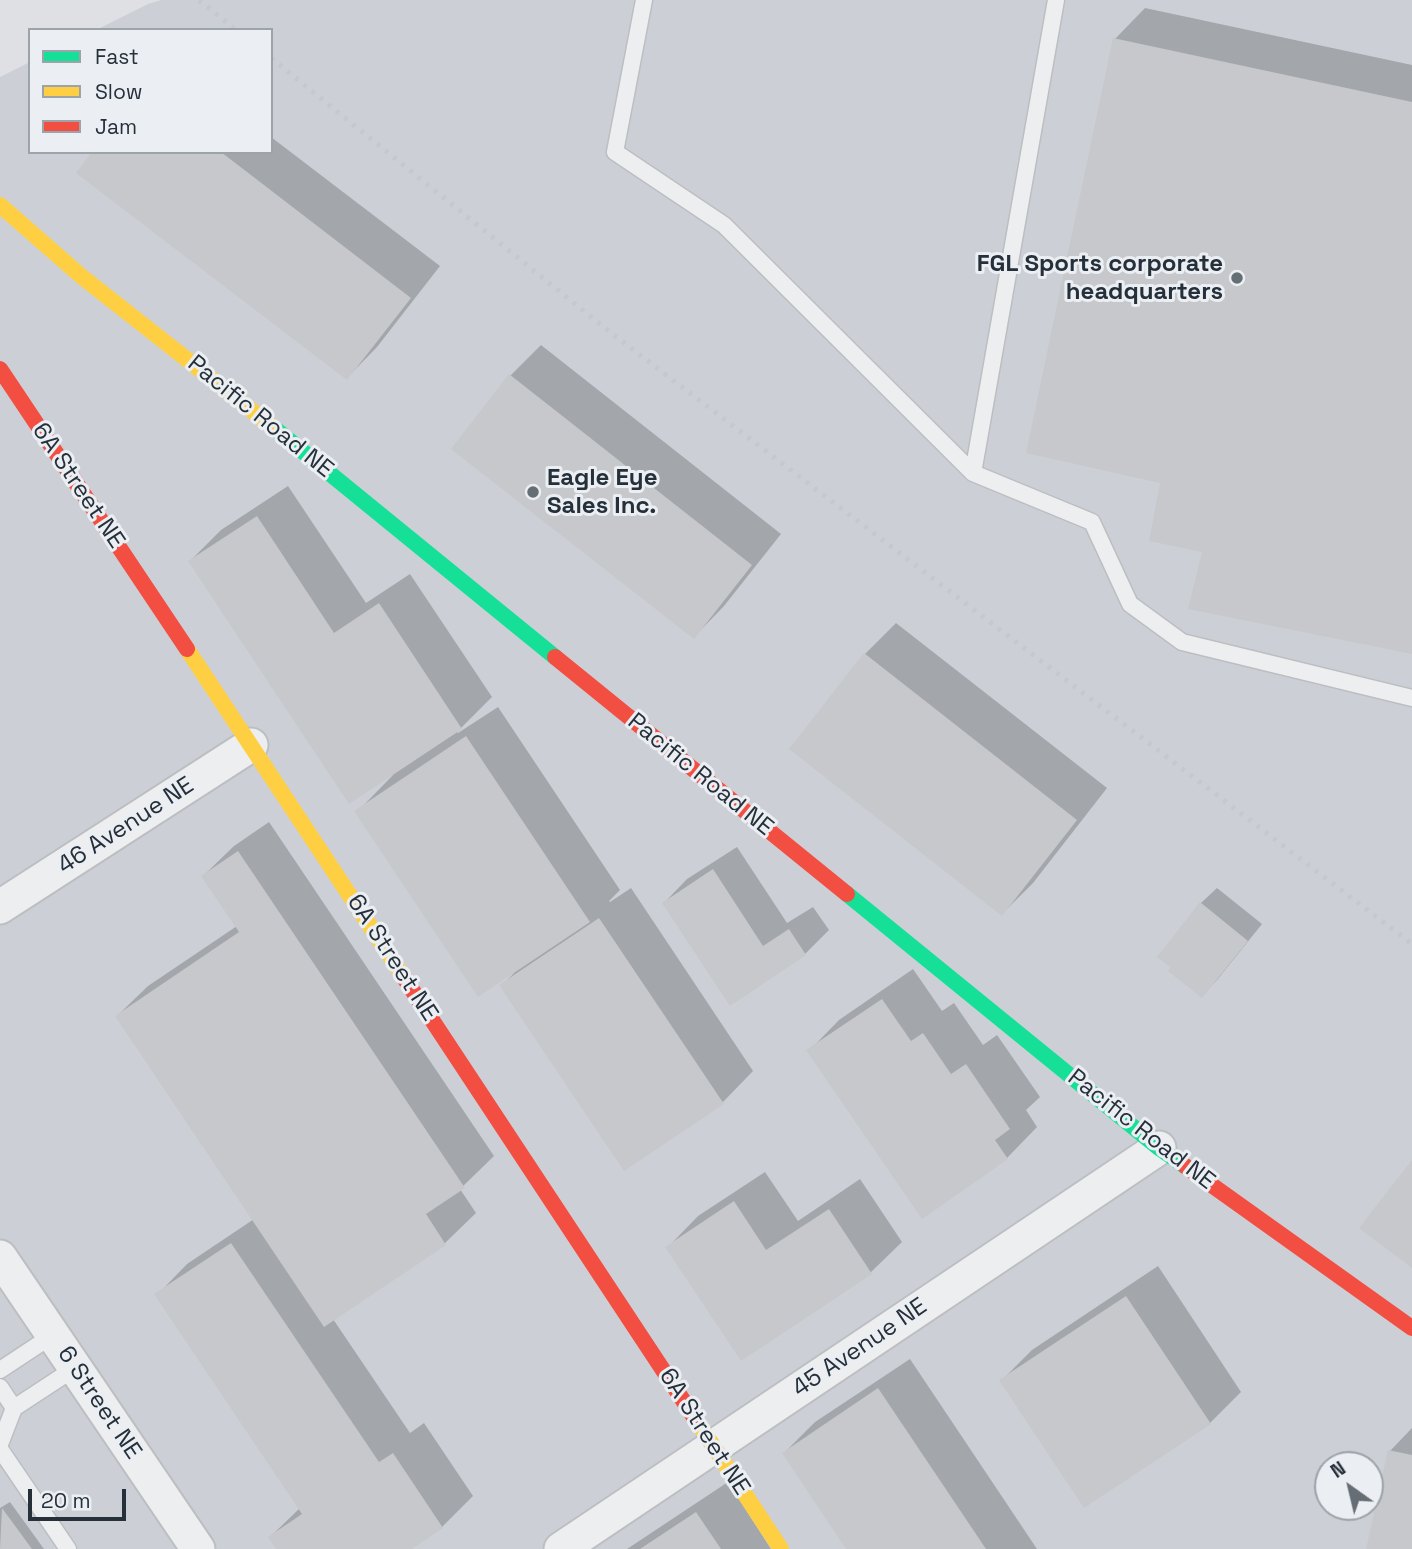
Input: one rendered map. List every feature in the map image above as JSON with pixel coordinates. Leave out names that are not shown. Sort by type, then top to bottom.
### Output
[{"type":"street","name":"Pacific Road NE","points":[[0,205],[82,276],[255,412],[1159,1148],[1412,1328]]},
{"type":"street","name":"6A Street NE","points":[[0,369],[781,1549]]},
{"type":"street","name":"46 Avenue NE","points":[[0,907],[251,745]]},
{"type":"street","name":"45 Avenue NE","points":[[561,1549],[1159,1148]]},
{"type":"street","name":"6 Street NE","points":[[0,1257],[198,1549]]},
{"type":"lane","points":[[644,0],[615,152],[724,225],[973,473],[1092,522],[1130,604],[1182,642],[1412,698]]},
{"type":"lane","points":[[973,473],[1056,0]]},
{"type":"lane","points":[[0,1370],[53,1335]]},
{"type":"lane","points":[[68,1549],[0,1446],[14,1408],[75,1368]]},
{"type":"lane","points":[[0,1387],[14,1408]]},
{"type":"shaded area","points":[[161,0],[1412,0],[1412,1549],[0,1549],[0,77],[28,63],[28,154],[273,154],[273,28],[100,28]]},
{"type":"building","name":"FGL Sports corporate headquarters","points":[[1113,38],[1412,102],[1412,654],[1188,609],[1202,552],[1149,541],[1160,483],[1026,453]]},
{"type":"building","points":[[90,154],[224,154],[411,298],[347,380],[76,173]]},
{"type":"building","points":[[509,374],[752,565],[694,639],[451,449]]},
{"type":"building","points":[[257,516],[334,633],[379,603],[462,729],[349,804],[188,561]]},
{"type":"building","points":[[864,653],[1077,820],[1002,916],[789,749]]},
{"type":"building","points":[[466,736],[590,922],[478,997],[354,811]]},
{"type":"building","points":[[238,851],[465,1188],[426,1214],[446,1245],[324,1327],[115,1016],[239,932],[201,876]]},
{"type":"building","points":[[713,869],[763,946],[789,929],[806,955],[730,1006],[662,903]]},
{"type":"building","points":[[1200,902],[1248,941],[1202,998],[1168,971],[1170,967],[1157,957]]},
{"type":"building","points":[[599,918],[724,1104],[624,1171],[499,985]]},
{"type":"building","points":[[882,999],[911,1041],[923,1033],[951,1074],[966,1064],[1010,1129],[995,1140],[1008,1159],[922,1219],[806,1050]]},
{"type":"building","points":[[1412,1160],[1412,1268],[1359,1228]]},
{"type":"building","points":[[734,1201],[766,1250],[829,1209],[872,1274],[741,1361],[665,1247]]},
{"type":"building","points":[[231,1243],[379,1462],[393,1453],[443,1528],[412,1549],[276,1549],[268,1537],[302,1514],[154,1294]]},
{"type":"building","points":[[1126,1296],[1211,1424],[1084,1508],[999,1380]]},
{"type":"building","points":[[878,1388],[986,1549],[846,1549],[782,1453]]},
{"type":"building","points":[[1388,1450],[1412,1455],[1412,1549],[1366,1549],[1372,1521],[1384,1521],[1384,1468]]},
{"type":"building","points":[[2,1508],[32,1549],[0,1549]]},
{"type":"building","points":[[696,1512],[721,1549],[640,1549]]},
{"type":"railway","points":[[199,0],[234,28]]},
{"type":"railway","points":[[273,60],[606,329],[1412,944]]},
{"type":"traffic: fast","points":[[274,428],[555,657]]},
{"type":"traffic: fast","points":[[847,894],[1159,1148],[1185,1166]]},
{"type":"traffic: slow","points":[[0,205],[81,276],[274,428]]},
{"type":"traffic: slow","points":[[187,649],[401,973]]},
{"type":"traffic: slow","points":[[696,1420],[781,1549]]},
{"type":"traffic: jam","points":[[0,369],[187,649]]},
{"type":"traffic: jam","points":[[555,657],[847,894]]},
{"type":"traffic: jam","points":[[401,973],[696,1420]]},
{"type":"traffic: jam","points":[[1185,1166],[1412,1328]]},
{"type":"place","name":"FGL Sports corporate headquarters","points":[[1237,278]]},
{"type":"place","name":"Eagle Eye Sales Inc.","points":[[533,492]]}]
